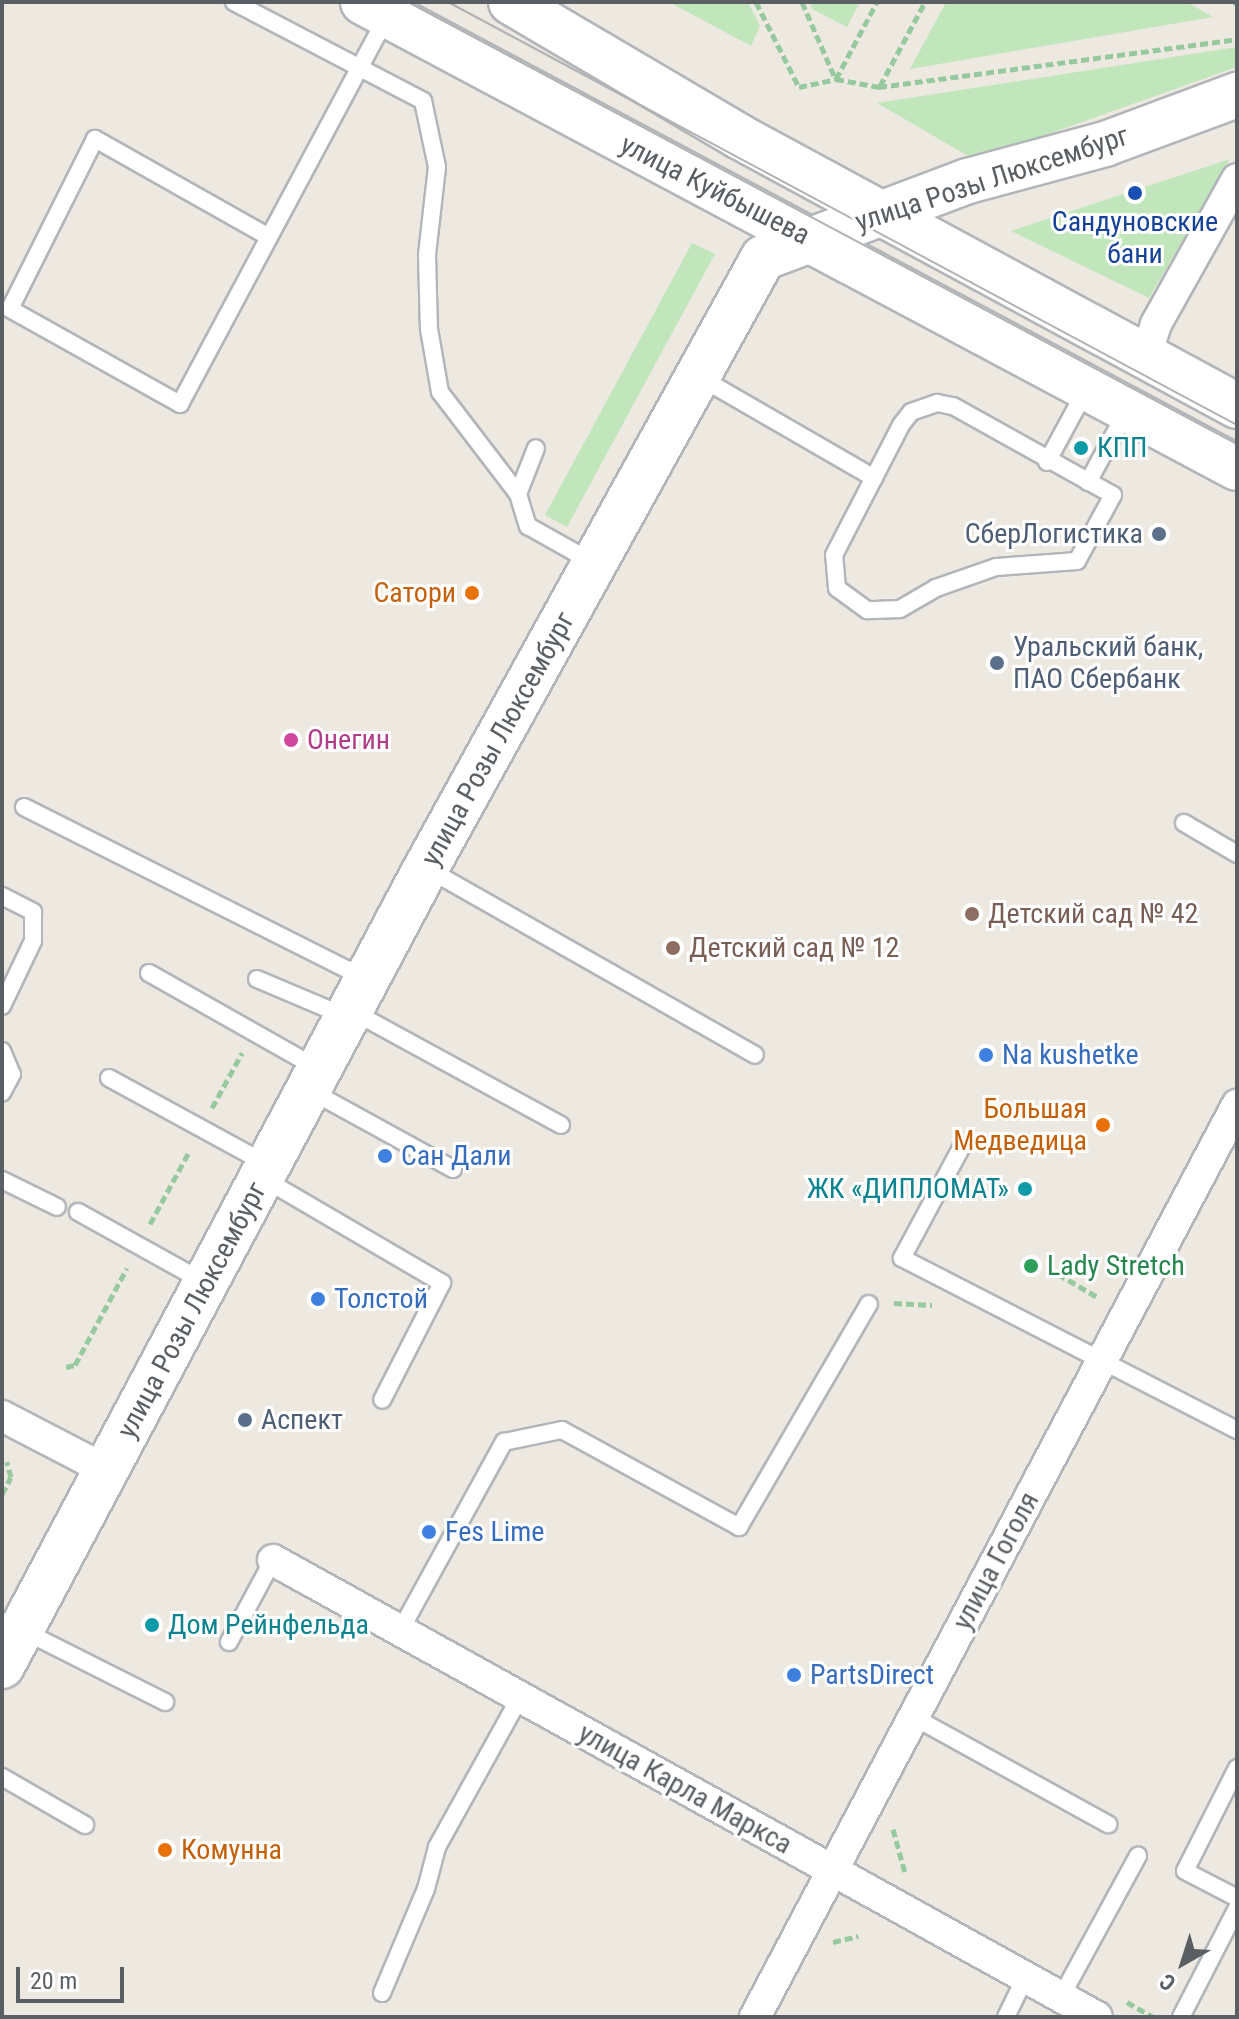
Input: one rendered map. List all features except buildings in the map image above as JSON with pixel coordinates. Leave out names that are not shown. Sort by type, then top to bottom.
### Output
[{"type":"main road","name":"улица Куйбышева","points":[[511,2],[752,144],[1237,406]]},
{"type":"main road","name":"улица Куйбышева","points":[[381,7],[763,237]]},
{"type":"main road","name":"улица Розы Люксембург","points":[[12,1648],[426,868],[699,377],[763,237],[814,239],[968,181],[1105,144],[1237,95]]},
{"type":"main road","points":[[752,144],[767,173],[763,237]]},
{"type":"main road","name":"улица Куйбышева","points":[[814,239],[1237,468]]},
{"type":"street","points":[[1145,358],[1156,324],[1237,179]]},
{"type":"street","name":"улица Гоголя","points":[[755,2017],[1237,1105]]},
{"type":"street","points":[[2,1416],[106,1470]]},
{"type":"street","name":"улица Карла Маркса","points":[[273,1560],[1097,2017]]},
{"type":"lane","points":[[234,2],[423,101],[437,167],[427,255],[429,329],[440,392],[518,494],[528,526],[595,564]]},
{"type":"lane","points":[[269,237],[95,139],[10,309],[180,404],[269,237],[359,68],[381,7]]},
{"type":"lane","points":[[699,377],[874,478]]},
{"type":"lane","points":[[1047,462],[1087,388]]},
{"type":"lane","points":[[937,403],[953,406],[1047,462],[1113,495],[1077,561],[976,572],[883,613],[851,600],[837,588],[832,572],[834,555],[911,412],[937,403]]},
{"type":"lane","points":[[1088,482],[1128,409]]},
{"type":"lane","points":[[518,494],[536,448]]},
{"type":"lane","points":[[24,807],[561,1125]]},
{"type":"lane","points":[[1184,823],[1237,854]]},
{"type":"lane","points":[[426,868],[755,1055]]},
{"type":"lane","points":[[2,896],[33,912],[33,941],[2,1006]]},
{"type":"lane","points":[[149,973],[244,1028],[315,1080],[453,1169]]},
{"type":"lane","points":[[257,979],[356,1003]]},
{"type":"lane","points":[[2,1051],[12,1074],[2,1093]]},
{"type":"lane","points":[[109,1078],[201,1129],[442,1283],[382,1400]]},
{"type":"lane","points":[[961,1148],[902,1258],[1237,1430]]},
{"type":"lane","points":[[2,1180],[57,1207]]},
{"type":"lane","points":[[78,1212],[207,1284]]},
{"type":"lane","points":[[400,1631],[504,1442],[562,1430],[739,1527],[869,1304]]},
{"type":"lane","points":[[229,1642],[273,1560]]},
{"type":"lane","points":[[12,1648],[165,1702]]},
{"type":"lane","points":[[382,1993],[426,1889],[437,1847],[520,1697]]},
{"type":"lane","points":[[914,1717],[1108,1824]]},
{"type":"lane","points":[[1237,1768],[1185,1871],[1237,1898]]},
{"type":"lane","points":[[2,1777],[85,1825]]},
{"type":"lane","points":[[1061,1997],[1138,1856]]},
{"type":"lane","points":[[1181,2017],[1237,1908]]},
{"type":"lane","points":[[1006,2017],[1025,1978]]},
{"type":"path","points":[[756,2],[799,87],[836,79],[879,87],[1237,39]]},
{"type":"path","points":[[802,2],[836,79]]},
{"type":"path","points":[[836,79],[877,2]]},
{"type":"path","points":[[879,87],[925,2]]},
{"type":"path","points":[[66,1367],[75,1365],[247,1043],[244,1028]]},
{"type":"path","points":[[869,1304],[941,1305]]},
{"type":"path","points":[[2,1494],[11,1477],[7,1462]]},
{"type":"green space","points":[[669,2],[748,2],[760,26],[751,46]]},
{"type":"green space","points":[[810,2],[860,2],[847,27],[812,9]]},
{"type":"green space","points":[[946,2],[1187,2],[1213,17],[910,69]]},
{"type":"green space","points":[[1237,47],[1237,67],[975,160],[877,103]]},
{"type":"green space","points":[[1230,159],[1149,298],[1011,231]]},
{"type":"green space","points":[[692,243],[715,254],[567,527],[545,515]]},
{"type":"tram line","points":[[408,2],[1237,444]]},
{"type":"tram line","points":[[448,2],[1237,425]]},
{"type":"place","name":"Сандуновские бани","points":[[1135,193]]},
{"type":"place","name":"КПП","points":[[1081,448]]},
{"type":"place","name":"СберЛогистика","points":[[1159,534]]},
{"type":"place","name":"Сатори","points":[[472,593]]},
{"type":"place","name":"Уральский банк, ПАО Сбербанк","points":[[997,663]]},
{"type":"place","name":"Онегин","points":[[291,740]]},
{"type":"place","name":"Детский сад № 42","points":[[972,914]]},
{"type":"place","name":"Детский сад № 12","points":[[673,948]]},
{"type":"place","name":"Na kushetke","points":[[986,1055]]},
{"type":"place","name":"Большая Медведица","points":[[1103,1125]]},
{"type":"place","name":"Сан Дали","points":[[385,1156]]},
{"type":"place","name":"ЖК «ДИПЛОМАТ»","points":[[1025,1189]]},
{"type":"place","name":"Lady Stretch","points":[[1031,1266]]},
{"type":"place","name":"Толстой","points":[[318,1299]]},
{"type":"place","name":"Аспект","points":[[245,1420]]},
{"type":"place","name":"Fes Lime","points":[[429,1532]]},
{"type":"place","name":"Дом Рейнфельда","points":[[152,1625]]},
{"type":"place","name":"PartsDirect","points":[[794,1675]]},
{"type":"place","name":"Комунна","points":[[165,1850]]}]
